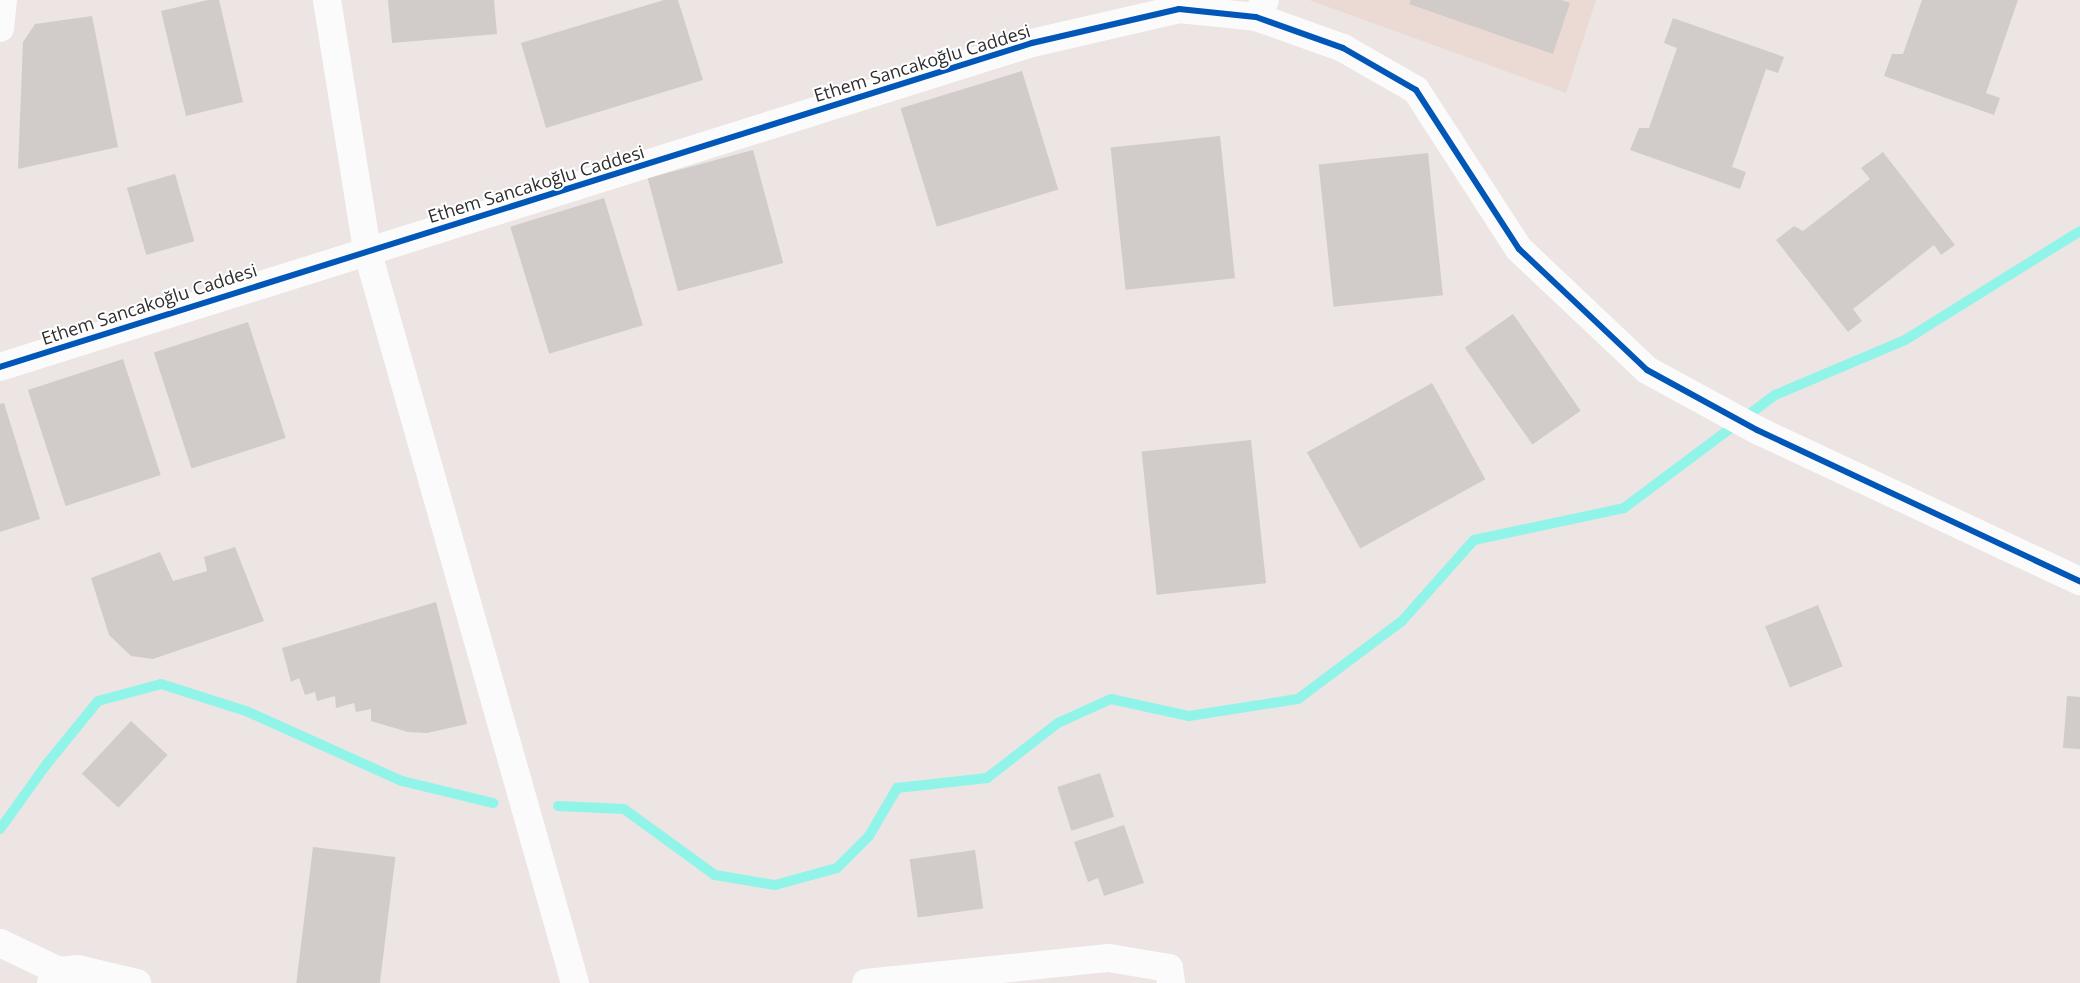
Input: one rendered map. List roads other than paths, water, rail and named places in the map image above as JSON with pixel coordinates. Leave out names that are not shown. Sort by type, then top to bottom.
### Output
[{"type":"street","points":[[0,28],[3,0]]},
{"type":"street","points":[[327,0],[367,250],[575,983]]},
{"type":"street","name":"Ethem Sancakoğlu Caddesi","points":[[0,367],[367,250],[666,160],[1032,43],[1179,9],[1261,8],[1343,48],[1416,90],[1519,249],[1647,370],[1757,430],[2080,581]]},
{"type":"street","points":[[0,943],[55,977],[76,969],[137,983]]},
{"type":"street","points":[[866,983],[1109,958],[1169,968],[1171,983]]},
{"type":"waterway","points":[[558,806],[624,809],[715,875],[775,885],[837,868],[869,836],[897,788],[987,778],[1058,723],[1111,699],[1189,716],[1298,699],[1402,621],[1474,540],[1624,508],[1775,395],[1905,340],[2080,231]]},
{"type":"waterway","points":[[0,829],[46,765],[98,701],[161,684],[246,711],[402,781],[493,803]]}]
